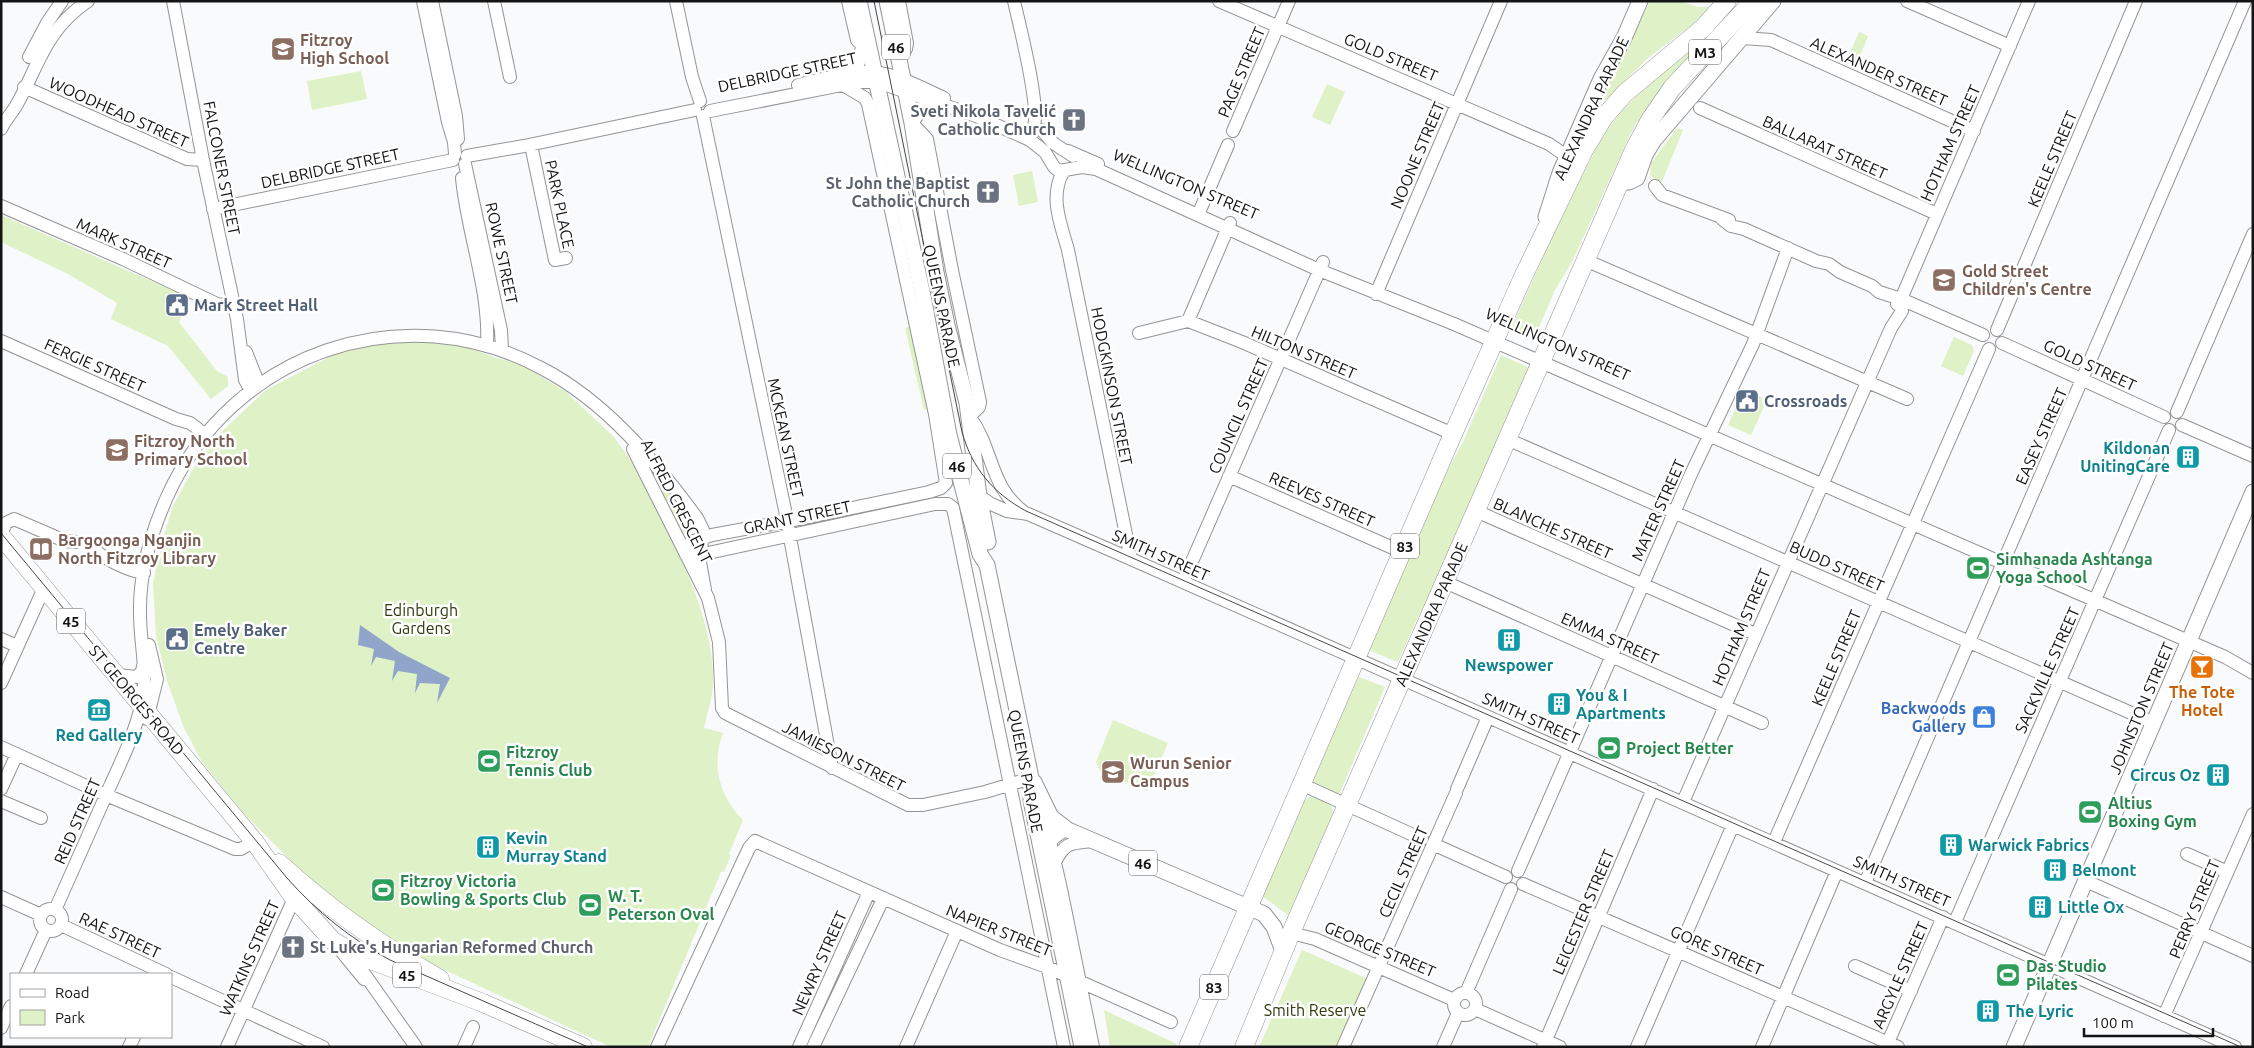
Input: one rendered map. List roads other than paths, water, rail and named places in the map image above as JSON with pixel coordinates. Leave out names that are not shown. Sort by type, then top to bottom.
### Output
[{"type":"highway","name":"M3","points":[[1570,165],[1614,105],[1639,80],[1702,28],[1728,1]]},
{"type":"highway","name":"M3","points":[[1632,171],[1650,120],[1672,88],[1753,1]]},
{"type":"highway","name":"ALEXANDRA PARADE","points":[[1188,1047],[1453,434],[1538,246],[1570,165]]},
{"type":"highway","name":"ALEXANDRA PARADE","points":[[1244,1047],[1291,933],[1542,358],[1592,263],[1619,182],[1632,171]]},
{"type":"highway","name":"ST GEORGES ROAD","points":[[1,535],[254,841],[298,891],[333,941]]},
{"type":"highway","name":"ST GEORGES ROAD","points":[[298,891],[393,951],[483,1003]]},
{"type":"highway","name":"45","points":[[333,941],[360,956],[483,1003],[583,1047]]},
{"type":"main road","name":"QUEENS PARADE","points":[[859,1],[865,49],[874,77],[923,296],[949,435],[980,554],[987,565],[1087,1043]]},
{"type":"main road","name":"QUEENS PARADE","points":[[887,1],[912,123],[936,272],[970,417],[979,496],[990,555],[987,565]]},
{"type":"main road","name":"ALEXANDRA PARADE","points":[[1570,165],[1575,142],[1601,79],[1624,38],[1640,1]]},
{"type":"main road","name":"ALEXANDRA PARADE","points":[[1632,171],[1692,93],[1743,38],[1773,1]]},
{"type":"main road","name":"JOHNSTON STREET","points":[[2014,1047],[2253,492]]},
{"type":"main road","name":"QUEENS PARADE","points":[[1034,794],[1051,817],[1064,828]]},
{"type":"main road","name":"46","points":[[1064,828],[1264,914],[1277,932],[1284,951]]},
{"type":"main road","points":[[1051,865],[1046,851],[1050,839],[1064,828]]},
{"type":"street","points":[[4,124],[15,107],[50,37],[65,19],[86,1]]},
{"type":"street","name":"FALCONER STREET","points":[[174,1],[213,209],[241,340],[255,388]]},
{"type":"street","name":"ROWE STREET","points":[[423,1],[447,118],[460,159],[501,330],[502,350]]},
{"type":"street","name":"ROWE STREET","points":[[432,1],[456,116],[464,199],[486,309],[487,345]]},
{"type":"street","points":[[494,1],[510,77]]},
{"type":"street","name":"MCKEAN STREET","points":[[676,1],[692,77],[702,106]]},
{"type":"street","name":"MCKEAN STREET","points":[[683,1],[702,106],[787,521],[832,768]]},
{"type":"street","name":"QUEENS PARADE","points":[[848,1],[856,39],[865,49],[853,73]]},
{"type":"street","points":[[898,53],[906,50],[908,43],[899,1]]},
{"type":"street","points":[[1014,1],[1033,93],[1046,134]]},
{"type":"street","name":"GOLD STREET","points":[[1219,1],[1549,144],[1562,153],[1570,165]]},
{"type":"street","name":"PAGE STREET","points":[[1234,131],[1289,1]]},
{"type":"street","name":"NOONE STREET","points":[[1377,290],[1501,1]]},
{"type":"street","points":[[1907,1],[2010,46]]},
{"type":"street","name":"HOTHAM STREET","points":[[1683,802],[1787,561],[1891,328],[1895,308],[1901,299],[2029,1]]},
{"type":"street","name":"KEELE STREET","points":[[1997,330],[2136,1]]},
{"type":"street","name":"EASEY STREET","points":[[1865,883],[2245,1]]},
{"type":"street","points":[[4,124],[12,95],[37,40],[58,4]]},
{"type":"street","points":[[1759,19],[1761,27],[1771,40]]},
{"type":"street","name":"ALEXANDER STREET","points":[[1743,38],[1771,40],[1974,131]]},
{"type":"street","name":"DELBRIDGE STREET","points":[[213,209],[531,145],[853,73],[874,77]]},
{"type":"street","name":"DELBRIDGE STREET","points":[[702,106],[843,85],[874,77]]},
{"type":"street","points":[[874,77],[904,86],[1032,133],[1054,167],[1066,171]]},
{"type":"street","name":"QUEENS PARADE","points":[[843,85],[866,98],[869,107],[935,414],[946,475],[946,484],[934,490]]},
{"type":"street","points":[[904,86],[936,103],[1032,133]]},
{"type":"street","name":"WOODHEAD STREET","points":[[24,87],[187,159],[203,160]]},
{"type":"street","points":[[1032,133],[1035,113],[1033,93]]},
{"type":"street","points":[[912,123],[922,108],[936,103]]},
{"type":"street","name":"BALLARAT STREET","points":[[1700,108],[1937,214]]},
{"type":"street","name":"WELLINGTON STREET","points":[[1032,133],[1041,129],[1053,143],[1068,151],[1199,212]]},
{"type":"street","name":"GOLD STREET","points":[[1549,144],[1560,145],[1575,142]]},
{"type":"street","name":"PARK PLACE","points":[[531,145],[555,260],[566,258]]},
{"type":"street","points":[[1199,212],[1228,145]]},
{"type":"street","name":"HODGKINSON STREET","points":[[1059,221],[1057,189],[1074,159],[1068,151]]},
{"type":"street","name":"HODGKINSON STREET","points":[[1051,162],[1052,192],[1068,250],[1131,559]]},
{"type":"street","name":"WELLINGTON STREET","points":[[1066,171],[1085,167],[1096,169],[1199,212],[1377,290],[1542,358],[2005,560],[2225,657],[2253,673]]},
{"type":"street","points":[[1632,171],[1674,198],[1722,219],[1733,221],[1744,229],[1816,261],[1829,264],[1840,272],[1872,286],[1881,287],[1888,293],[1983,335]]},
{"type":"street","name":"MARK STREET","points":[[1,206],[124,259],[219,305],[234,303]]},
{"type":"street","points":[[1139,333],[1188,321],[1229,225]]},
{"type":"street","points":[[2177,412],[2253,234]]},
{"type":"street","name":"MATER STREET","points":[[1518,871],[1674,512],[1757,334],[1777,282],[1792,250]]},
{"type":"street","points":[[1592,263],[1906,400]]},
{"type":"street","name":"COUNCIL STREET","points":[[1183,582],[1321,266]]},
{"type":"street","name":"HILTON STREET","points":[[1188,321],[1281,359],[1453,434]]},
{"type":"street","points":[[1990,329],[1997,330],[2002,334],[2002,343],[1995,349],[1989,349],[1982,342],[1983,335],[1990,329]]},
{"type":"street","name":"ALFRED CRESCENT","points":[[145,710],[140,588],[154,531],[167,497],[182,468],[203,438],[255,388],[282,369],[307,357],[356,341],[403,335],[459,338],[502,350],[533,363],[567,382],[592,402],[648,458],[702,526],[703,537],[700,566],[719,642],[723,711]]},
{"type":"street","name":"FERGIE STREET","points":[[1,341],[176,419],[190,423],[203,438]]},
{"type":"street","name":"GOLD STREET","points":[[2002,343],[2164,417]]},
{"type":"street","name":"KEELE STREET","points":[[1774,842],[1989,349]]},
{"type":"street","points":[[2171,412],[2177,412],[2181,416],[2182,425],[2178,429],[2169,430],[2164,423],[2164,417],[2171,412]]},
{"type":"street","points":[[970,417],[980,432],[1002,491],[1017,507],[1028,514]]},
{"type":"street","name":"FERGIE STREET","points":[[176,419],[203,438]]},
{"type":"street","points":[[2182,425],[2253,456]]},
{"type":"street","name":"ALFRED CRESCENT","points":[[619,428],[645,470],[705,590]]},
{"type":"street","name":"SACKVILLE STREET","points":[[1949,920],[2060,681],[2169,430]]},
{"type":"street","name":"BUDD STREET","points":[[1507,439],[2154,723]]},
{"type":"street","name":"SMITH STREET","points":[[959,473],[968,487],[989,504],[1007,511],[1028,514],[2235,1047]]},
{"type":"street","name":"REEVES STREET","points":[[1230,476],[1402,552]]},
{"type":"street","points":[[934,490],[937,504]]},
{"type":"street","name":"GRANT STREET","points":[[703,537],[869,505],[934,490]]},
{"type":"street","name":"GRANT STREET","points":[[686,555],[701,554],[937,504],[951,505]]},
{"type":"street","name":"GRANT STREET","points":[[869,505],[871,518]]},
{"type":"street","name":"QUEENS PARADE","points":[[951,505],[954,510],[964,553],[1063,1045],[1087,1043]]},
{"type":"street","name":"BLANCHE STREET","points":[[1476,511],[1755,634]]},
{"type":"street","points":[[1,535],[6,523],[14,519],[64,540],[76,542]]},
{"type":"street","points":[[686,555],[691,542],[703,537]]},
{"type":"street","points":[[92,548],[98,554],[144,576]]},
{"type":"street","name":"ALFRED CRESCENT","points":[[144,576],[146,584],[147,638],[157,679],[145,710]]},
{"type":"street","name":"EMMA STREET","points":[[1445,582],[1762,723]]},
{"type":"street","points":[[1,682],[44,588]]},
{"type":"street","points":[[1,639],[17,646]]},
{"type":"street","points":[[117,675],[138,676],[142,671],[144,658]]},
{"type":"street","name":"REID STREET","points":[[55,910],[129,745],[146,721],[145,710]]},
{"type":"street","name":"JAMIESON STREET","points":[[723,711],[908,805],[1011,788],[1031,778]]},
{"type":"street","name":"CECIL STREET","points":[[1343,1047],[1378,968],[1427,842],[1456,791],[1488,717]]},
{"type":"street","points":[[1,747],[106,795],[235,849],[241,849],[254,841]]},
{"type":"street","points":[[1,789],[17,754]]},
{"type":"street","points":[[1302,784],[1427,842],[1508,883],[1517,889],[1523,884],[1524,878],[1518,871],[1510,872],[1508,883],[1466,993]]},
{"type":"street","name":"JAMIESON STREET","points":[[1011,788],[1034,794]]},
{"type":"street","name":"LEICESTER STREET","points":[[1544,1044],[1653,789]]},
{"type":"street","name":"QUEENS PARADE","points":[[1034,794],[1050,839]]},
{"type":"street","points":[[1,801],[40,818]]},
{"type":"street","name":"PERRY STREET","points":[[2164,1016],[2253,814]]},
{"type":"street","points":[[1636,1047],[1733,825]]},
{"type":"street","points":[[1051,865],[1066,846],[1092,841]]},
{"type":"street","name":"NAPIER STREET","points":[[657,1047],[747,851],[755,845],[766,845],[883,899],[1000,950],[1047,967],[1172,1022]]},
{"type":"street","points":[[2186,854],[2222,870]]},
{"type":"street","points":[[1762,1047],[1837,871]]},
{"type":"street","points":[[2086,881],[2253,956]]},
{"type":"street","name":"GORE STREET","points":[[1523,884],[1891,1045]]},
{"type":"street","name":"WATKINS STREET","points":[[226,1047],[298,891]]},
{"type":"street","name":"NEWRY STREET","points":[[799,1047],[869,892]]},
{"type":"street","points":[[1,898],[41,916]]},
{"type":"street","name":"NEWRY STREET","points":[[813,1047],[883,899]]},
{"type":"street","points":[[46,910],[55,910],[60,915],[61,925],[56,930],[46,930],[41,925],[41,916],[46,910]]},
{"type":"street","name":"ARGYLE STREET","points":[[1891,1045],[1911,991],[1949,920]]},
{"type":"street","name":"RAE STREET","points":[[61,925],[164,973]]},
{"type":"street","points":[[26,973],[46,930]]},
{"type":"street","points":[[906,1047],[958,931]]},
{"type":"street","name":"GEORGE STREET","points":[[1291,933],[1315,939],[1454,1000]]},
{"type":"street","points":[[333,941],[378,994]]},
{"type":"street","points":[[360,956],[364,972],[416,1047]]},
{"type":"street","points":[[1855,966],[1911,991]]},
{"type":"street","name":"RAE STREET","points":[[172,977],[322,1047]]},
{"type":"street","points":[[1466,993],[1474,999],[1475,1009],[1467,1015],[1458,1013],[1454,1006],[1454,1000],[1459,994],[1466,993]]},
{"type":"street","points":[[1,1028],[10,1008]]},
{"type":"street","points":[[1475,1009],[1544,1044],[1560,1047]]},
{"type":"street","points":[[1443,1047],[1458,1013]]},
{"type":"street","points":[[464,1047],[472,1027]]},
{"type":"water","points":[[360,625],[399,652],[450,678],[437,703],[440,684],[420,683],[415,693],[417,674],[398,671],[392,681],[395,661],[376,657],[371,666],[374,649],[358,645]]},
{"type":"tram line","points":[[874,1],[962,432],[966,445],[978,468],[1003,496],[1026,511],[2241,1047]]},
{"type":"tram line","points":[[1,533],[287,878],[322,913],[348,934],[390,960],[588,1047]]},
{"type":"place","name":"Fitzroy High School","points":[[283,49]]},
{"type":"place","name":"Sveti Nikola Tavelić Catholic Church","points":[[1074,120]]},
{"type":"place","name":"St John the Baptist Catholic Church","points":[[988,192]]},
{"type":"place","name":"Gold Street Children's Centre","points":[[1944,280]]},
{"type":"place","name":"Mark Street Hall","points":[[177,305]]},
{"type":"place","name":"Crossroads","points":[[1747,401]]},
{"type":"place","name":"Fitzroy North Primary School","points":[[117,450]]},
{"type":"place","name":"Kildonan UnitingCare","points":[[2188,457]]},
{"type":"place","name":"Bargoonga Nganjin North Fitzroy Library","points":[[41,549]]},
{"type":"place","name":"Simhanada Ashtanga Yoga School","points":[[1978,568]]},
{"type":"place","name":"Emely Baker Centre","points":[[177,639]]},
{"type":"place","name":"Newspower","points":[[1509,640]]},
{"type":"place","name":"The Tote Hotel","points":[[2202,667]]},
{"type":"place","name":"You & I Apartments","points":[[1559,704]]},
{"type":"place","name":"Red Gallery","points":[[99,710]]},
{"type":"place","name":"Backwoods Gallery","points":[[1984,717]]},
{"type":"place","name":"Project Better","points":[[1609,748]]},
{"type":"place","name":"Fitzroy Tennis Club","points":[[489,761]]},
{"type":"place","name":"Wurun Senior Campus","points":[[1113,772]]},
{"type":"place","name":"Circus Oz","points":[[2218,775]]},
{"type":"place","name":"Altius Boxing Gym","points":[[2090,812]]},
{"type":"place","name":"Warwick Fabrics","points":[[1951,845]]},
{"type":"place","name":"Kevin Murray Stand","points":[[488,847]]},
{"type":"place","name":"Belmont","points":[[2055,870]]},
{"type":"place","name":"Fitzroy Victoria Bowling & Sports Club","points":[[383,890]]},
{"type":"place","name":"W. T. Peterson Oval","points":[[590,905]]},
{"type":"place","name":"Little Ox","points":[[2040,907]]},
{"type":"place","name":"St Luke's Hungarian Reformed Church","points":[[293,947]]},
{"type":"place","name":"Das Studio Pilates","points":[[2008,975]]},
{"type":"place","name":"The Lyric","points":[[1988,1011]]},
{"type":"park label","name":"Edinburgh Gardens","points":[[421,619]]},
{"type":"park label","name":"Smith Reserve","points":[[1315,1010]]}]
